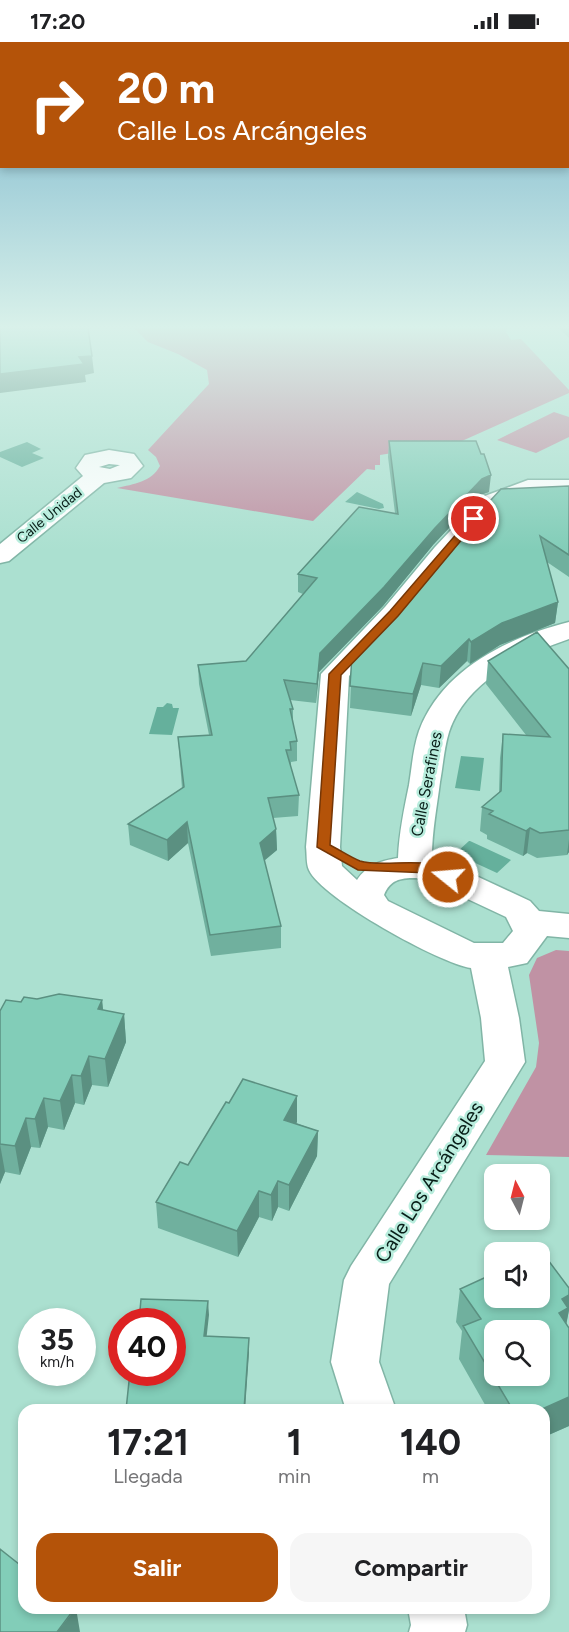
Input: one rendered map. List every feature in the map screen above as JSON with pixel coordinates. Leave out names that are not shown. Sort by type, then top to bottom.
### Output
[{"type":"street","name":"Calle Unidad","points":[[0,556],[99,475]]},
{"type":"street","points":[[323,847],[358,866],[432,869],[518,909],[528,922],[531,932],[514,954],[487,957],[467,955],[376,909],[350,893],[325,868],[323,847],[335,674],[394,613],[444,552],[490,502],[528,487],[569,487]]},
{"type":"street","name":"Calle Serafines","points":[[403,868],[414,840],[435,728],[453,695],[482,669],[548,637],[569,630]]},
{"type":"street","points":[[376,909],[367,895],[370,884],[403,868]]},
{"type":"street","points":[[528,922],[569,926]]},
{"type":"street","name":"Calle Los Arcángeles","points":[[369,1404],[355,1362],[367,1280],[505,1062],[500,1018],[487,957]]},
{"type":"street","points":[[437,1614],[440,1625],[437,1632]]},
{"type":"shaded area","points":[[192,402],[548,402],[444,449],[430,447],[380,455],[380,465],[375,465],[375,470],[367,469],[313,521],[117,488],[152,476],[160,466],[156,457],[148,450]]},
{"type":"shaded area","points":[[554,412],[569,417],[569,437],[536,453],[497,440]]},
{"type":"shaded area","points":[[27,442],[41,449],[32,453],[44,458],[22,467],[0,457],[0,452]]},
{"type":"shaded area","points":[[357,492],[383,504],[384,508],[345,502]]},
{"type":"shaded area","points":[[167,703],[172,704],[173,708],[179,708],[172,735],[149,734],[157,707],[163,707]]},
{"type":"shaded area","points":[[461,756],[484,758],[480,791],[455,788]]},
{"type":"shaded area","points":[[469,841],[511,860],[497,873],[471,861],[458,851]]},
{"type":"shaded area","points":[[556,950],[569,951],[569,1157],[486,1155],[536,1067],[539,1043],[529,975],[537,958]]},
{"type":"building","points":[[389,441],[476,441],[481,454],[484,454],[491,475],[482,479],[435,528],[384,587],[320,653],[317,684],[284,680],[293,709],[290,709],[297,741],[290,742],[291,750],[286,750],[299,795],[268,798],[276,829],[260,843],[281,926],[210,935],[187,822],[167,840],[128,824],[184,787],[178,737],[212,735],[198,665],[246,661],[317,578],[298,574],[359,507],[398,514]]},
{"type":"building","points":[[569,486],[569,555],[540,536],[558,602],[502,623],[471,642],[469,639],[441,666],[423,663],[413,694],[350,686],[352,655],[406,599],[456,538],[501,489]]},
{"type":"building","points":[[537,632],[569,669],[569,830],[540,833],[530,828],[526,831],[489,814],[493,811],[482,807],[501,791],[503,734],[550,737],[488,661]]},
{"type":"building","points":[[59,994],[102,1000],[98,1009],[124,1014],[105,1059],[89,1056],[81,1076],[72,1075],[60,1101],[44,1098],[35,1119],[26,1118],[15,1146],[0,1144],[0,1011],[6,1000],[21,1002],[24,997],[37,999]]},
{"type":"building","points":[[243,1079],[297,1096],[284,1120],[318,1131],[289,1185],[278,1181],[271,1195],[259,1191],[237,1231],[156,1202],[180,1162],[188,1165],[226,1102],[229,1103]]},
{"type":"building","points":[[550,1263],[569,1288],[569,1295],[562,1299],[568,1308],[559,1313],[569,1328],[569,1397],[550,1406],[509,1404],[499,1386],[550,1386],[550,1320],[484,1320],[484,1361],[463,1326],[481,1319],[460,1289],[484,1278],[484,1308],[550,1308]]},
{"type":"building","points":[[141,1299],[208,1301],[204,1336],[249,1338],[244,1404],[127,1404],[129,1386],[186,1386],[186,1308],[140,1308]]},
{"type":"building","points":[[0,1549],[18,1563],[18,1614],[70,1614],[57,1632],[0,1632]]},
{"type":"route","points":[[448,877],[432,869],[358,866],[323,847],[335,674],[394,613],[474,519]]}]
